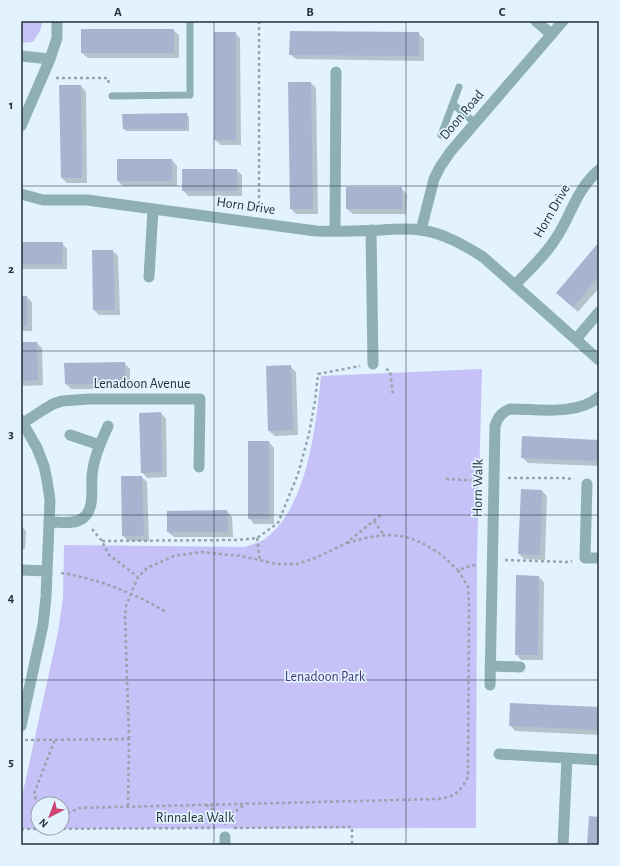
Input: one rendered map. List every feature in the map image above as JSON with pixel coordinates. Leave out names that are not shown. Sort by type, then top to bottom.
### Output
[{"type":"street","points":[[21,126],[50,59],[57,38],[57,21]]},
{"type":"street","points":[[536,21],[551,34]]},
{"type":"street","name":"Doon Road","points":[[421,230],[430,192],[440,167],[475,122],[563,21]]},
{"type":"street","points":[[21,56],[50,59]]},
{"type":"street","points":[[335,232],[336,72]]},
{"type":"street","name":"Horn Drive","points":[[515,285],[551,247],[559,235],[576,198],[586,183],[599,170]]},
{"type":"street","name":"Horn Drive","points":[[21,194],[43,200],[87,200],[310,230],[335,232],[405,229],[421,230],[452,240],[468,247],[483,257],[599,360]]},
{"type":"street","points":[[149,277],[153,208]]},
{"type":"street","points":[[371,230],[373,364]]},
{"type":"street","points":[[576,339],[599,312]]},
{"type":"street","name":"Horn Walk","points":[[490,685],[493,480],[495,426],[498,417],[503,412],[510,409],[568,410],[581,407],[599,397]]},
{"type":"street","name":"Lenadoon Avenue","points":[[21,726],[42,625],[50,522],[50,500],[44,466],[37,448],[22,422],[62,401],[89,399],[200,400],[199,467]]},
{"type":"street","points":[[50,522],[77,522],[88,514],[91,500],[92,476],[100,445],[108,426]]},
{"type":"street","points":[[70,435],[100,445]]},
{"type":"street","points":[[587,484],[585,558],[599,558]]},
{"type":"street","points":[[21,570],[47,571]]},
{"type":"street","points":[[490,666],[520,667]]},
{"type":"street","points":[[499,754],[599,760]]},
{"type":"street","points":[[563,845],[567,758]]},
{"type":"lane","points":[[112,96],[190,95],[190,21]]},
{"type":"lane","points":[[441,135],[459,86]]},
{"type":"lane","points":[[453,104],[475,122]]},
{"type":"path","points":[[259,21],[259,223]]},
{"type":"path","points":[[44,74],[59,79],[108,78],[112,96]]},
{"type":"path","points":[[102,541],[238,540],[257,538],[278,524],[298,474],[309,434],[318,374],[373,364],[390,371],[393,395]]},
{"type":"path","points":[[446,479],[493,480],[567,478],[587,484]]},
{"type":"path","points":[[345,544],[382,515]]},
{"type":"path","points":[[84,518],[102,541],[108,554],[138,577]]},
{"type":"path","points":[[374,521],[384,535]]},
{"type":"path","points":[[70,812],[79,808],[128,807],[205,804],[438,799],[452,797],[463,786],[468,777],[469,604],[468,587],[458,570],[435,550],[413,539],[399,535],[367,537],[345,544],[315,558],[297,564],[277,564],[241,556],[206,552],[188,552],[174,556],[147,568],[138,577],[126,606],[125,616],[129,739],[128,807]]},
{"type":"path","points":[[257,538],[260,561]]},
{"type":"path","points":[[458,570],[492,560],[568,562],[585,558]]},
{"type":"path","points":[[47,571],[76,576],[131,593],[166,612]]},
{"type":"path","points":[[35,796],[34,794],[55,739]]},
{"type":"path","points":[[21,740],[129,739]]},
{"type":"path","points":[[226,818],[248,803]]},
{"type":"path","points":[[205,804],[226,818]]},
{"type":"path","points":[[225,837],[226,818]]},
{"type":"path","name":"Rinnalea Walk","points":[[233,828],[352,827],[352,845]]},
{"type":"path","name":"Rinnalea Walk","points":[[21,829],[217,828]]},
{"type":"green space","points":[[21,21],[43,21],[40,31],[33,42],[21,43]]},
{"type":"green space","name":"Lenadoon Park","points":[[482,369],[477,558],[476,828],[70,829],[70,796],[30,796],[30,829],[21,829],[21,801],[58,632],[63,598],[64,545],[245,547],[265,539],[274,531],[286,516],[303,479],[309,458],[321,376]]},
{"type":"building","points":[[81,29],[174,29],[174,53],[81,53]]},
{"type":"building","points":[[290,31],[419,32],[419,56],[289,55]]},
{"type":"building","points":[[214,32],[236,32],[236,140],[214,140]]},
{"type":"building","points":[[288,82],[311,82],[313,209],[290,209]]},
{"type":"building","points":[[59,85],[81,85],[82,178],[61,178]]},
{"type":"building","points":[[187,113],[187,129],[123,129],[122,114]]},
{"type":"building","points":[[117,159],[172,159],[172,181],[117,181]]},
{"type":"building","points":[[182,169],[237,169],[237,191],[182,191]]},
{"type":"building","points":[[346,187],[402,187],[402,209],[346,209]]},
{"type":"building","points":[[21,242],[63,242],[62,264],[21,264]]},
{"type":"building","points":[[599,242],[599,276],[573,307],[556,293]]},
{"type":"building","points":[[92,250],[113,250],[115,310],[93,310]]},
{"type":"building","points":[[21,296],[27,296],[27,326],[21,326]]},
{"type":"building","points":[[21,342],[37,342],[38,380],[21,381]]},
{"type":"building","points":[[125,362],[125,384],[65,384],[64,363]]},
{"type":"building","points":[[291,365],[293,430],[268,431],[266,366]]},
{"type":"building","points":[[161,412],[162,472],[141,473],[139,413]]},
{"type":"building","points":[[522,436],[599,440],[599,461],[521,458]]},
{"type":"building","points":[[248,441],[269,441],[269,519],[248,519]]},
{"type":"building","points":[[121,476],[142,476],[144,536],[122,536]]},
{"type":"building","points":[[521,489],[542,490],[540,555],[518,554]]},
{"type":"building","points":[[227,510],[228,532],[167,532],[167,511]]},
{"type":"building","points":[[516,575],[539,576],[538,655],[515,655]]},
{"type":"building","points":[[510,703],[599,707],[599,730],[509,726]]},
{"type":"building","points":[[589,816],[599,817],[599,845],[587,845]]}]
